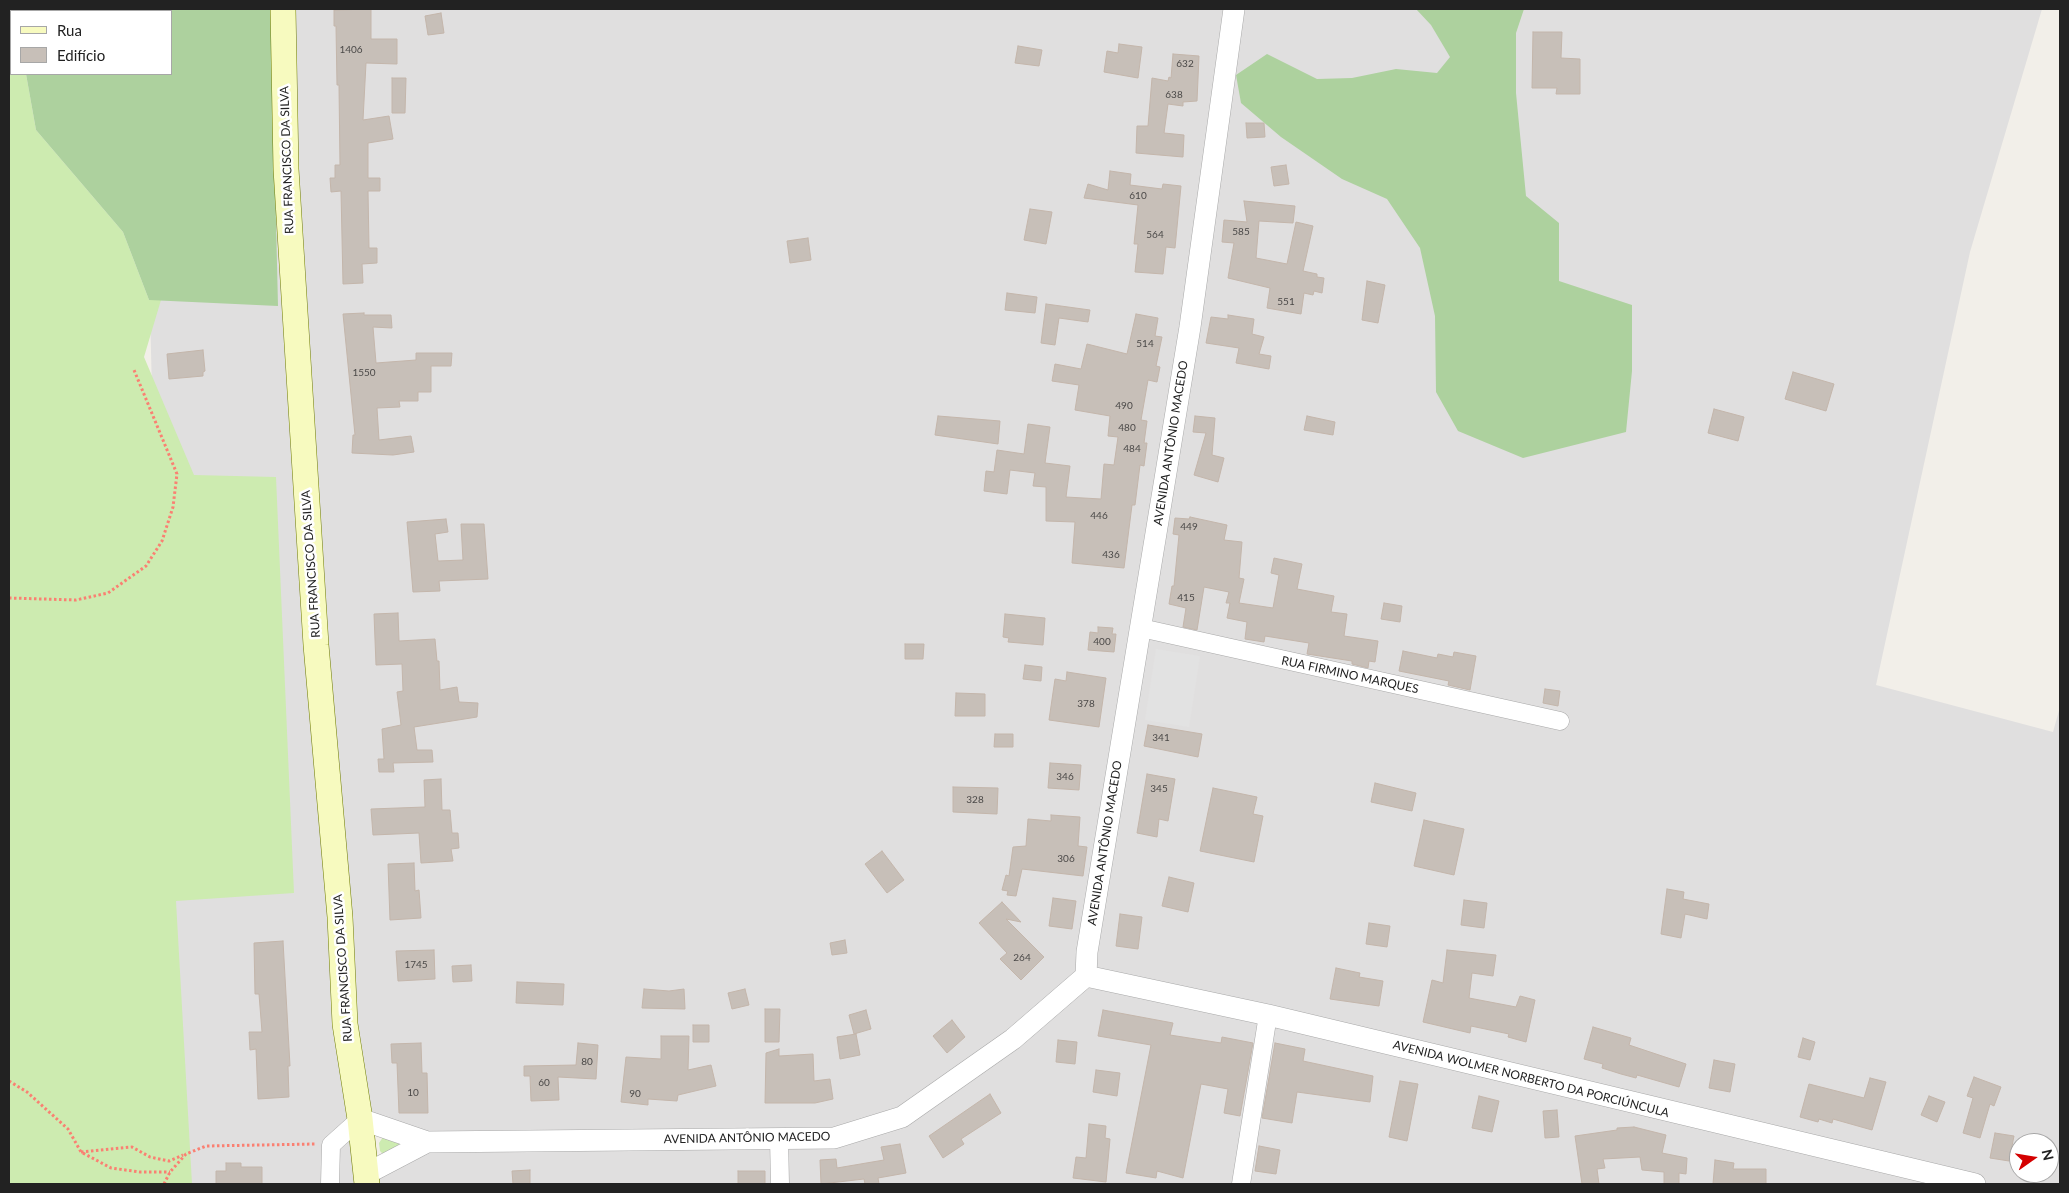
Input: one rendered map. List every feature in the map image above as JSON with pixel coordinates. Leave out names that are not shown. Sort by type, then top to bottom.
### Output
[{"type":"main road","name":"RUA FRANCISCO DA SILVA","points":[[283,9],[286,169],[316,645],[340,917],[345,1024],[360,1118],[367,1179]]},
{"type":"street","name":"AVENIDA ANTÔNIO MACEDO","points":[[427,1142],[834,1138],[902,1117],[1013,1039],[1086,976],[1087,952],[1190,327],[1234,9]]},
{"type":"street","name":"RUA FIRMINO MARQUES","points":[[1140,628],[1560,721]]},
{"type":"street","name":"AVENIDA WOLMER NORBERTO DA PORCIÚNCULA","points":[[1086,976],[1268,1015],[1975,1184]]},
{"type":"street","points":[[1241,1184],[1268,1015]]},
{"type":"street","points":[[330,1184],[331,1145],[360,1118],[427,1142]]},
{"type":"street","points":[[779,1138],[780,1184]]},
{"type":"street","points":[[367,1179],[427,1142]]},
{"type":"path","points":[[9,598],[76,600],[108,593],[146,566],[162,542],[173,508],[177,474],[134,370]]},
{"type":"path","points":[[9,1081],[27,1092],[68,1129],[81,1152],[111,1168],[140,1172],[170,1172]]},
{"type":"path","points":[[81,1152],[132,1147],[150,1157],[169,1161],[206,1146],[222,1144],[331,1145]]},
{"type":"path","points":[[164,1184],[170,1172],[186,1154]]},
{"type":"shaded area","points":[[142,9],[2042,9],[1970,252],[1876,685],[2053,732],[2060,707],[2060,1184],[172,1184],[144,75],[172,75],[172,10]],"holes":[[[361,1119],[404,1153],[367,1174]]]},
{"type":"shaded area","points":[[1156,649],[1200,656],[1189,727],[1145,720]]},
{"type":"green space","points":[[9,9],[14,9],[10,10],[10,75],[26,75],[36,130],[123,232],[149,300],[161,300],[144,357],[194,475],[276,477],[294,893],[176,901],[192,1184],[9,1184]]},
{"type":"green space","points":[[271,9],[278,306],[149,300],[123,232],[36,130],[26,75],[172,75],[172,10],[14,10]]},
{"type":"green space","points":[[1416,9],[1524,9],[1516,33],[1516,93],[1526,196],[1559,223],[1559,281],[1632,305],[1632,371],[1626,432],[1523,458],[1458,431],[1436,392],[1435,316],[1420,248],[1387,199],[1342,179],[1281,137],[1241,103],[1236,75],[1267,54],[1317,79],[1352,78],[1396,69],[1437,73],[1450,57],[1431,25]]},
{"type":"green space","points":[[383,1137],[398,1138],[401,1145],[385,1156],[380,1151],[379,1143]]},
{"type":"building","points":[[371,9],[371,39],[397,39],[397,64],[366,63],[363,120],[389,116],[393,139],[368,143],[368,178],[380,178],[380,191],[368,191],[369,248],[377,248],[377,263],[362,264],[363,283],[343,284],[341,191],[331,192],[330,178],[335,178],[335,165],[340,165],[339,85],[337,85],[334,10]]},
{"type":"building","points":[[441,13],[444,33],[428,35],[425,16]]},
{"type":"building","points":[[1533,32],[1562,32],[1561,58],[1580,59],[1580,94],[1556,94],[1557,88],[1532,88]]},
{"type":"building","points":[[1119,44],[1142,47],[1138,78],[1104,72],[1107,51],[1118,53]]},
{"type":"building","points":[[1018,46],[1042,50],[1039,66],[1015,63]]},
{"type":"building","points":[[1173,54],[1199,56],[1197,101],[1183,102],[1183,106],[1168,104],[1164,133],[1184,135],[1183,157],[1136,153],[1137,126],[1148,126],[1152,78],[1168,81],[1169,77],[1171,78]]},
{"type":"building","points":[[392,78],[406,78],[405,113],[392,113]]},
{"type":"building","points":[[1246,123],[1264,123],[1265,137],[1247,138]]},
{"type":"building","points":[[1286,165],[1289,184],[1274,186],[1271,167]]},
{"type":"building","points":[[1110,171],[1131,174],[1130,185],[1162,189],[1163,184],[1181,186],[1175,248],[1166,247],[1163,274],[1135,272],[1138,244],[1134,244],[1138,205],[1084,198],[1088,184],[1108,190]]},
{"type":"building","points":[[1244,201],[1295,206],[1293,223],[1259,221],[1256,258],[1287,264],[1296,222],[1313,226],[1303,271],[1317,274],[1317,277],[1324,278],[1322,293],[1314,291],[1313,295],[1304,293],[1301,314],[1267,308],[1270,288],[1228,278],[1234,243],[1222,242],[1224,220],[1247,222]]},
{"type":"building","points":[[1030,209],[1052,212],[1046,244],[1024,240]]},
{"type":"building","points":[[808,238],[811,260],[790,263],[787,241]]},
{"type":"building","points":[[1367,281],[1385,285],[1378,323],[1362,320]]},
{"type":"building","points":[[1007,293],[1037,297],[1035,313],[1005,310]]},
{"type":"building","points":[[1046,304],[1090,310],[1088,322],[1059,318],[1055,345],[1041,343]]},
{"type":"building","points":[[364,313],[364,315],[391,315],[392,328],[373,327],[376,363],[416,360],[416,353],[452,353],[451,366],[431,366],[431,392],[418,392],[418,401],[399,401],[400,407],[377,408],[379,440],[411,436],[414,452],[393,455],[352,453],[353,435],[355,435],[343,314]]},
{"type":"building","points":[[1136,314],[1158,318],[1155,336],[1162,337],[1156,366],[1160,367],[1157,382],[1148,380],[1141,420],[1147,421],[1144,443],[1147,443],[1144,466],[1140,465],[1135,505],[1132,505],[1124,568],[1072,563],[1075,522],[1046,521],[1046,487],[1033,486],[1035,473],[1010,470],[1007,494],[984,491],[986,471],[994,472],[997,450],[1024,454],[1028,424],[1050,427],[1045,463],[1070,466],[1066,497],[1101,499],[1104,464],[1114,465],[1118,437],[1108,436],[1110,416],[1075,410],[1079,385],[1052,381],[1055,364],[1081,369],[1087,344],[1127,354]]},
{"type":"building","points":[[1228,315],[1254,319],[1252,334],[1264,337],[1259,354],[1271,356],[1269,369],[1236,363],[1239,348],[1206,343],[1211,317],[1228,319]]},
{"type":"building","points":[[203,350],[205,371],[203,376],[169,379],[167,354]]},
{"type":"building","points":[[1793,372],[1834,384],[1826,411],[1785,399]]},
{"type":"building","points":[[1714,409],[1744,417],[1738,441],[1708,433]]},
{"type":"building","points":[[938,416],[1000,421],[998,444],[935,435]]},
{"type":"building","points":[[1195,416],[1215,418],[1212,455],[1224,458],[1218,482],[1194,475],[1206,433],[1193,432]]},
{"type":"building","points":[[1307,416],[1335,422],[1333,435],[1304,430]]},
{"type":"building","points":[[1190,517],[1227,525],[1224,540],[1242,542],[1239,578],[1244,579],[1239,603],[1273,608],[1279,575],[1271,573],[1274,558],[1302,564],[1297,589],[1334,596],[1331,612],[1347,614],[1344,636],[1378,641],[1375,662],[1369,661],[1368,668],[1352,664],[1352,661],[1307,654],[1309,643],[1265,636],[1264,642],[1245,639],[1247,622],[1227,618],[1230,603],[1226,603],[1229,592],[1204,587],[1197,630],[1183,627],[1186,608],[1169,604],[1172,586],[1174,586],[1179,535],[1173,534],[1175,518],[1189,519]]},
{"type":"building","points":[[446,519],[448,532],[435,534],[438,561],[463,560],[461,524],[484,524],[488,579],[439,581],[440,591],[413,592],[407,522]]},
{"type":"building","points":[[1384,603],[1402,606],[1400,622],[1381,619]]},
{"type":"building","points":[[398,613],[399,641],[435,639],[437,661],[439,661],[440,690],[457,687],[459,702],[478,703],[477,717],[414,727],[417,750],[432,750],[433,762],[393,763],[394,772],[379,772],[378,759],[384,759],[382,729],[401,725],[397,692],[403,691],[402,664],[376,665],[374,614]]},
{"type":"building","points":[[1005,614],[1045,618],[1043,645],[1008,642],[1009,638],[1003,637]]},
{"type":"building","points":[[1098,627],[1113,628],[1112,634],[1116,634],[1114,652],[1088,650],[1090,632],[1098,633]]},
{"type":"building","points":[[905,644],[924,644],[923,659],[905,659]]},
{"type":"building","points":[[1403,651],[1437,658],[1438,654],[1453,657],[1454,652],[1476,656],[1470,690],[1448,685],[1449,681],[1399,671]]},
{"type":"building","points":[[1025,665],[1042,667],[1041,681],[1023,679]]},
{"type":"building","points":[[1067,672],[1106,678],[1099,727],[1049,720],[1055,679],[1066,681]]},
{"type":"building","points":[[1545,689],[1560,691],[1558,706],[1543,703]]},
{"type":"building","points":[[956,693],[985,694],[985,716],[955,716]]},
{"type":"building","points":[[1148,725],[1202,734],[1198,757],[1144,746]]},
{"type":"building","points":[[995,734],[1013,734],[1013,747],[994,747]]},
{"type":"building","points":[[1050,763],[1081,765],[1079,790],[1048,788]]},
{"type":"building","points":[[1147,774],[1175,779],[1168,821],[1159,819],[1157,837],[1137,833]]},
{"type":"building","points":[[441,779],[442,810],[450,810],[452,833],[458,833],[459,848],[451,849],[453,861],[421,863],[419,833],[373,835],[371,809],[425,807],[424,780]]},
{"type":"building","points":[[1375,783],[1416,793],[1412,811],[1371,802]]},
{"type":"building","points":[[953,787],[998,788],[997,814],[953,812]]},
{"type":"building","points":[[1213,788],[1257,797],[1253,814],[1263,816],[1254,862],[1200,851]]},
{"type":"building","points":[[1051,815],[1080,817],[1078,846],[1087,847],[1083,876],[1022,869],[1016,896],[1007,895],[1008,891],[1002,890],[1006,875],[1009,876],[1013,847],[1026,846],[1028,819],[1051,821]]},
{"type":"building","points":[[1424,820],[1464,829],[1454,875],[1414,866]]},
{"type":"building","points":[[882,851],[904,880],[887,893],[865,864]]},
{"type":"building","points":[[414,863],[415,891],[419,890],[421,918],[390,920],[388,864]]},
{"type":"building","points":[[1169,877],[1194,883],[1188,912],[1162,906]]},
{"type":"building","points":[[1667,889],[1684,892],[1683,899],[1709,904],[1707,919],[1685,914],[1681,938],[1661,934]]},
{"type":"building","points":[[1053,898],[1076,901],[1072,929],[1049,926]]},
{"type":"building","points":[[1464,900],[1487,903],[1484,928],[1461,925]]},
{"type":"building","points":[[1002,902],[1021,922],[1006,919],[1044,957],[1021,980],[1000,959],[1007,953],[979,923]]},
{"type":"building","points":[[1120,914],[1142,917],[1138,949],[1116,946]]},
{"type":"building","points":[[1369,923],[1390,926],[1387,947],[1366,944]]},
{"type":"building","points":[[845,940],[847,953],[832,955],[830,943]]},
{"type":"building","points":[[283,941],[290,1066],[288,1066],[289,1097],[258,1099],[256,1049],[250,1050],[249,1032],[262,1032],[259,994],[255,994],[254,943]]},
{"type":"building","points":[[434,950],[435,979],[398,981],[396,951]]},
{"type":"building","points":[[1447,950],[1496,955],[1493,976],[1472,973],[1469,998],[1516,1007],[1520,996],[1535,1000],[1526,1042],[1508,1037],[1509,1034],[1471,1026],[1470,1033],[1423,1022],[1432,980],[1443,983]]},
{"type":"building","points":[[471,965],[472,981],[453,982],[452,966]]},
{"type":"building","points":[[1336,968],[1360,973],[1359,977],[1383,981],[1379,1006],[1330,999]]},
{"type":"building","points":[[517,982],[564,984],[563,1005],[516,1003]]},
{"type":"building","points":[[644,989],[669,991],[684,989],[685,1009],[642,1008]]},
{"type":"building","points":[[745,989],[749,1005],[732,1009],[728,993]]},
{"type":"building","points":[[765,1009],[780,1009],[779,1042],[765,1042]]},
{"type":"building","points":[[866,1010],[871,1029],[854,1034],[849,1015]]},
{"type":"building","points":[[1103,1010],[1173,1023],[1170,1035],[1221,1043],[1222,1037],[1253,1043],[1240,1116],[1224,1113],[1228,1089],[1201,1084],[1183,1178],[1157,1171],[1156,1178],[1126,1173],[1151,1045],[1098,1036]]},
{"type":"building","points":[[952,1020],[965,1037],[947,1053],[933,1036]]},
{"type":"building","points":[[693,1025],[709,1025],[709,1042],[693,1042]]},
{"type":"building","points":[[1593,1027],[1631,1038],[1629,1045],[1686,1064],[1679,1087],[1637,1075],[1636,1078],[1621,1074],[1602,1068],[1603,1064],[1584,1059]]},
{"type":"building","points":[[856,1034],[860,1055],[840,1059],[837,1037]]},
{"type":"building","points":[[661,1036],[689,1036],[688,1070],[711,1065],[716,1086],[678,1095],[677,1101],[648,1099],[648,1105],[621,1102],[626,1057],[661,1059]]},
{"type":"building","points":[[1803,1038],[1815,1042],[1810,1060],[1798,1057]]},
{"type":"building","points":[[1058,1040],[1077,1042],[1075,1064],[1056,1062]]},
{"type":"building","points":[[421,1043],[422,1073],[427,1073],[428,1113],[399,1113],[397,1063],[392,1063],[391,1044]]},
{"type":"building","points":[[578,1043],[598,1045],[596,1079],[558,1077],[559,1100],[531,1101],[530,1076],[524,1076],[524,1066],[576,1065]]},
{"type":"building","points":[[1275,1043],[1305,1049],[1303,1061],[1373,1076],[1370,1102],[1297,1092],[1292,1123],[1262,1118]]},
{"type":"building","points":[[779,1049],[779,1056],[813,1054],[814,1081],[830,1079],[833,1099],[815,1103],[765,1103],[766,1053]]},
{"type":"building","points":[[1714,1060],[1735,1064],[1730,1092],[1709,1088]]},
{"type":"building","points":[[1096,1070],[1120,1073],[1117,1096],[1093,1092]]},
{"type":"building","points":[[1974,1077],[2001,1087],[1994,1106],[1990,1104],[1980,1138],[1963,1133],[1973,1098],[1967,1096]]},
{"type":"building","points":[[1870,1078],[1886,1082],[1872,1130],[1833,1119],[1832,1123],[1819,1119],[1818,1122],[1800,1117],[1809,1084],[1864,1098]]},
{"type":"building","points":[[1400,1081],[1418,1084],[1407,1141],[1389,1137]]},
{"type":"building","points":[[990,1094],[1001,1113],[961,1139],[964,1144],[943,1158],[929,1136]]},
{"type":"building","points":[[1479,1096],[1499,1101],[1492,1132],[1472,1128]]},
{"type":"building","points":[[1929,1096],[1945,1102],[1937,1122],[1921,1115]]},
{"type":"building","points":[[1557,1110],[1559,1137],[1545,1138],[1543,1111]]},
{"type":"building","points":[[1089,1124],[1106,1126],[1105,1138],[1110,1139],[1106,1182],[1073,1178],[1076,1157],[1086,1158]]},
{"type":"building","points":[[1634,1127],[1666,1135],[1662,1153],[1687,1158],[1686,1174],[1679,1173],[1679,1184],[1664,1184],[1664,1172],[1642,1170],[1640,1157],[1603,1159],[1605,1168],[1597,1169],[1599,1184],[1582,1184],[1575,1136],[1617,1130],[1617,1128]]},
{"type":"building","points":[[1995,1133],[2009,1135],[2009,1161],[1990,1158]]},
{"type":"building","points":[[900,1144],[906,1173],[878,1178],[879,1184],[865,1184],[864,1179],[821,1184],[820,1160],[836,1159],[837,1168],[884,1160],[881,1147]]},
{"type":"building","points":[[1259,1146],[1280,1150],[1276,1174],[1255,1171]]},
{"type":"building","points":[[1715,1160],[1734,1163],[1733,1169],[1766,1169],[1766,1184],[1713,1184]]},
{"type":"building","points":[[226,1163],[241,1163],[241,1167],[262,1167],[262,1184],[216,1184],[216,1171],[226,1171]]},
{"type":"building","points":[[530,1170],[530,1184],[513,1184],[512,1171]]},
{"type":"building","points":[[738,1171],[765,1171],[765,1184],[738,1184]]}]
